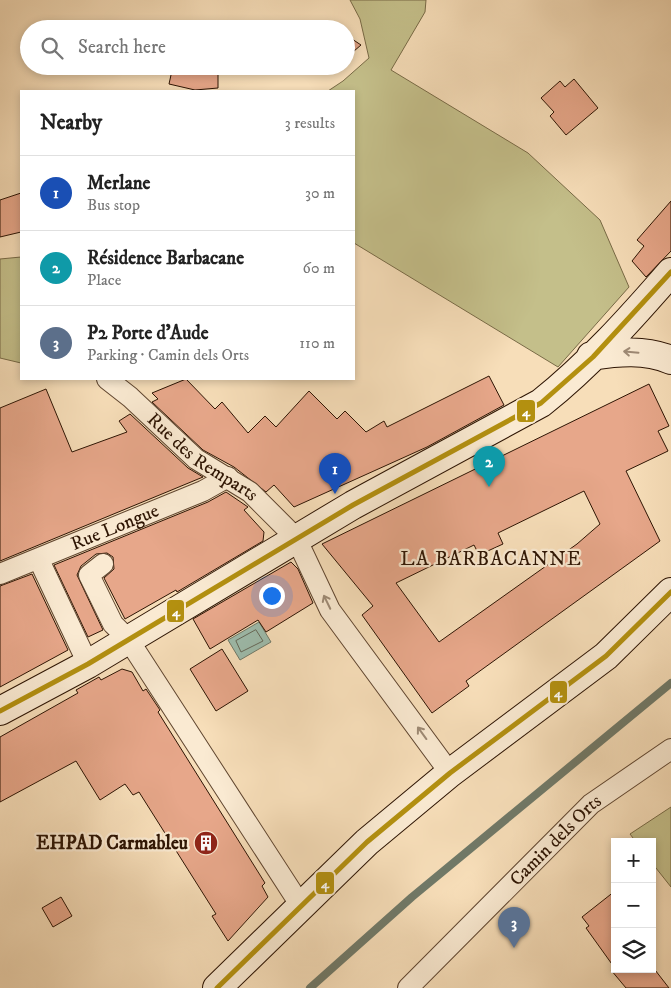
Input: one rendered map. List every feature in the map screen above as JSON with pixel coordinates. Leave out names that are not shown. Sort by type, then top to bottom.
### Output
[{"type":"main road","points":[[0,711],[88,664],[281,549],[296,538],[541,403],[566,383],[624,325],[671,272]]},
{"type":"main road","points":[[591,356],[626,351],[661,356],[671,360]]},
{"type":"main road","points":[[217,988],[367,842],[450,773],[606,656],[671,592]]},
{"type":"street","name":"Rue des Remparts","points":[[108,380],[130,397],[196,459],[250,492],[296,538],[330,610],[450,773]]},
{"type":"street","name":"Rue Longue","points":[[0,574],[39,560],[203,491],[228,477]]},
{"type":"street","points":[[39,560],[88,664]]},
{"type":"street","points":[[103,564],[89,575],[113,624],[128,639],[301,906]]},
{"type":"street","name":"Camin dels Orts","points":[[408,988],[591,804],[671,749]]},
{"type":"shaded area","points":[[350,0],[426,0],[425,12],[391,70],[528,153],[600,220],[629,287],[558,367],[355,244],[355,90],[330,90],[350,75],[355,75],[355,70],[369,58],[360,19]]},
{"type":"shaded area","points":[[20,257],[20,363],[0,358],[0,259]]},
{"type":"shaded area","points":[[671,807],[671,887],[656,868],[656,838],[633,838],[630,834]]},
{"type":"water","points":[[259,622],[271,642],[240,660],[228,640]]},
{"type":"building","points":[[355,41],[361,45],[355,50]]},
{"type":"building","points":[[171,75],[218,75],[218,88],[195,90],[169,84]]},
{"type":"building","points":[[574,79],[598,108],[566,135],[550,116],[554,112],[541,98],[560,81],[565,87]]},
{"type":"building","points":[[20,193],[20,232],[0,237],[0,200]]},
{"type":"building","points":[[671,201],[671,251],[646,277],[632,261],[644,246],[637,240]]},
{"type":"building","points":[[489,376],[504,405],[427,447],[294,507],[274,485],[266,492],[234,467],[203,450],[152,402],[158,399],[152,393],[187,380],[215,409],[222,402],[248,433],[265,416],[276,427],[309,391],[337,419],[345,411],[366,432],[384,421],[387,427]]},
{"type":"building","points":[[649,384],[669,426],[658,431],[668,451],[626,471],[660,541],[466,681],[469,686],[432,713],[362,615],[373,606],[322,544]],"holes":[[[584,491],[600,524],[577,544],[439,642],[396,583],[474,545],[479,555],[503,544],[498,533]]]},
{"type":"building","points":[[46,389],[72,452],[127,432],[119,421],[130,414],[188,468],[203,477],[0,561],[0,408]]},
{"type":"building","points":[[226,492],[248,507],[244,510],[264,532],[263,541],[177,592],[176,590],[125,619],[104,578],[114,569],[113,557],[107,553],[96,554],[81,566],[77,575],[103,630],[88,637],[54,565],[208,502]]},
{"type":"building","points":[[291,562],[298,569],[313,603],[266,632],[258,620],[210,649],[193,619]]},
{"type":"building","points":[[32,574],[68,650],[0,687],[0,586]]},
{"type":"building","points":[[222,649],[248,691],[216,711],[190,669]]},
{"type":"building","name":"EHPAD Carmableu","points":[[122,669],[132,672],[143,691],[146,689],[160,710],[158,712],[265,883],[262,886],[268,897],[228,941],[212,916],[216,914],[139,792],[133,795],[125,784],[100,800],[76,761],[0,802],[0,737],[78,693],[76,690],[99,677],[101,680]]},
{"type":"building","points":[[611,894],[611,963],[586,928],[589,926],[582,917]]},
{"type":"building","points":[[61,897],[72,916],[53,927],[42,908]]},
{"type":"building","points":[[656,971],[669,988],[626,988],[614,973],[656,973]]},
{"type":"waterway","points":[[310,988],[412,897],[671,683]]},
{"type":"transit line","name":"4","points":[[0,711],[88,664],[353,505],[541,403],[593,357],[671,272]]},
{"type":"transit line","name":"4","points":[[217,988],[367,842],[450,773],[606,656],[671,592]]},
{"type":"place","name":"Résidence Barbacane","points":[[489,487]]},
{"type":"place","name":"Merlane","points":[[335,494]]},
{"type":"place","name":"EHPAD Carmableu","points":[[206,843]]},
{"type":"place","name":"P2 Porte d'Aude","points":[[514,948]]},
{"type":"district","name":"LA BARBACANNE","points":[[491,559]]}]
